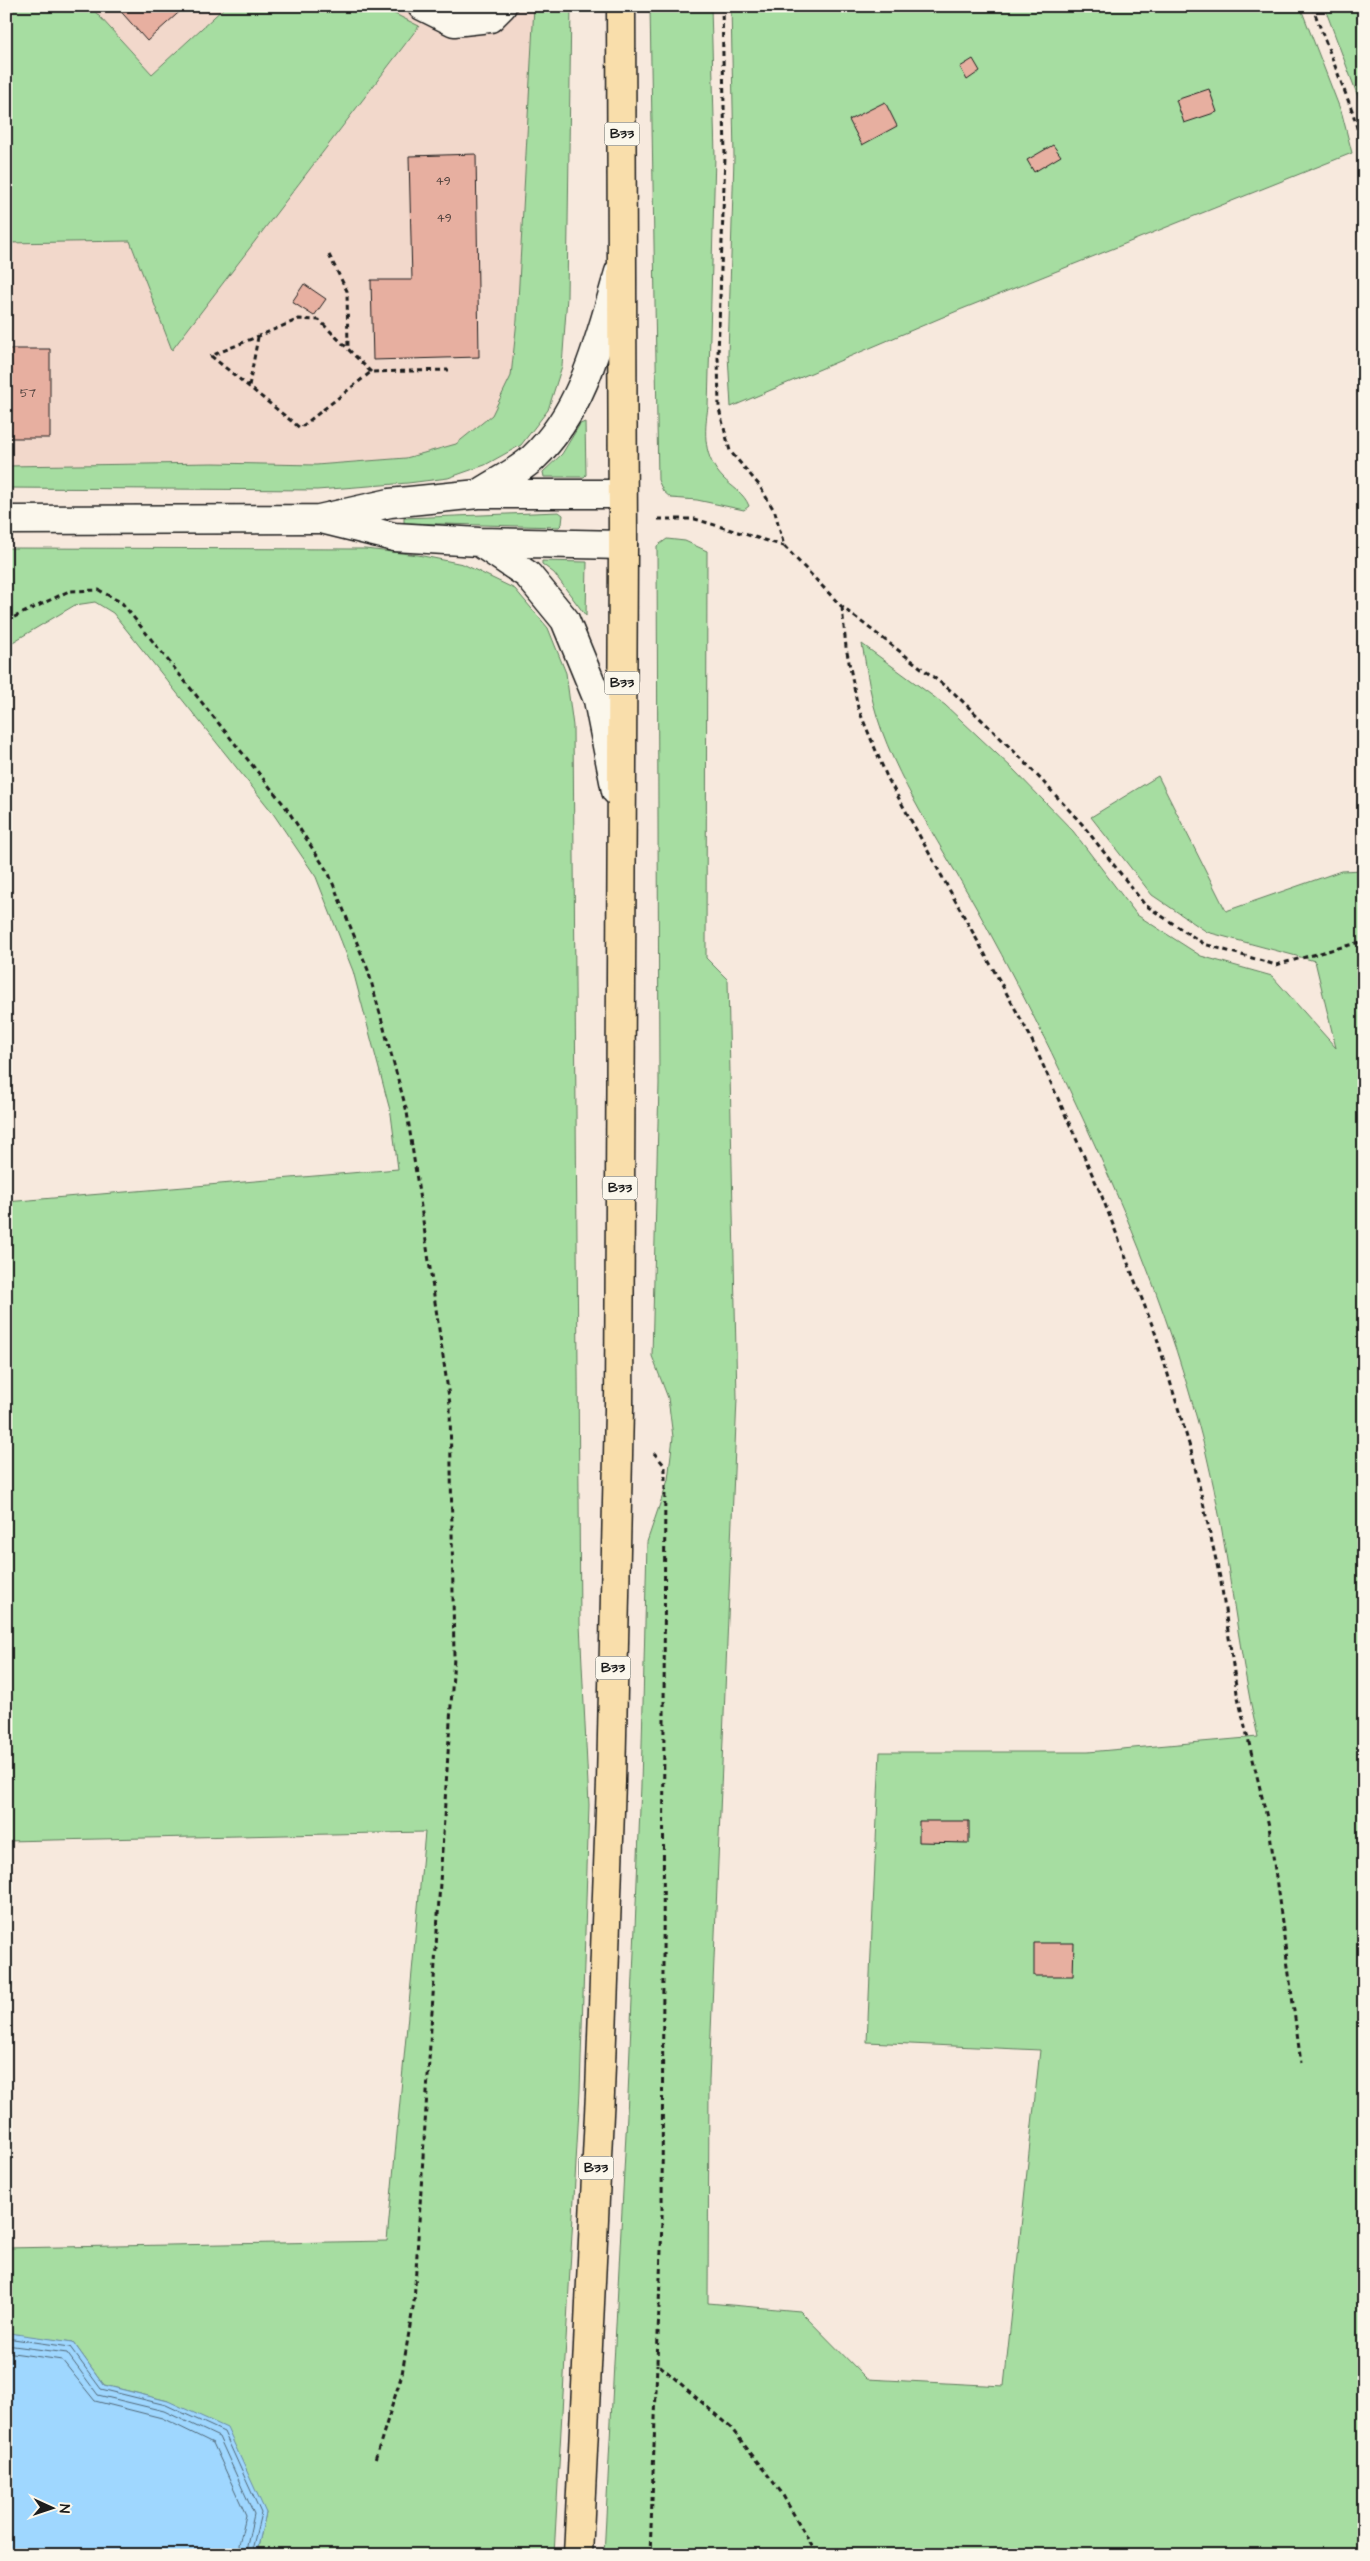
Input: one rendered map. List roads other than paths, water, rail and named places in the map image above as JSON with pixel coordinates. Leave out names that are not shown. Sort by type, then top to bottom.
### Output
[{"type":"highway","name":"B33","points":[[578,2555],[600,2093],[611,1782],[619,1409],[623,544],[621,6]]},
{"type":"main road","points":[[422,6],[454,22],[490,18],[502,6]]},
{"type":"main road","name":"B33","points":[[478,494],[532,458],[566,418],[595,354],[622,261]]},
{"type":"main road","points":[[6,520],[319,519],[390,503],[478,494],[622,494]]},
{"type":"main road","points":[[319,519],[394,536],[479,542],[623,544]]},
{"type":"main road","name":"B33","points":[[479,542],[528,575],[565,620],[598,700],[622,820]]},
{"type":"water","points":[[6,2334],[73,2342],[104,2385],[168,2401],[227,2428],[266,2513],[258,2547],[262,2555],[6,2555]]}]
